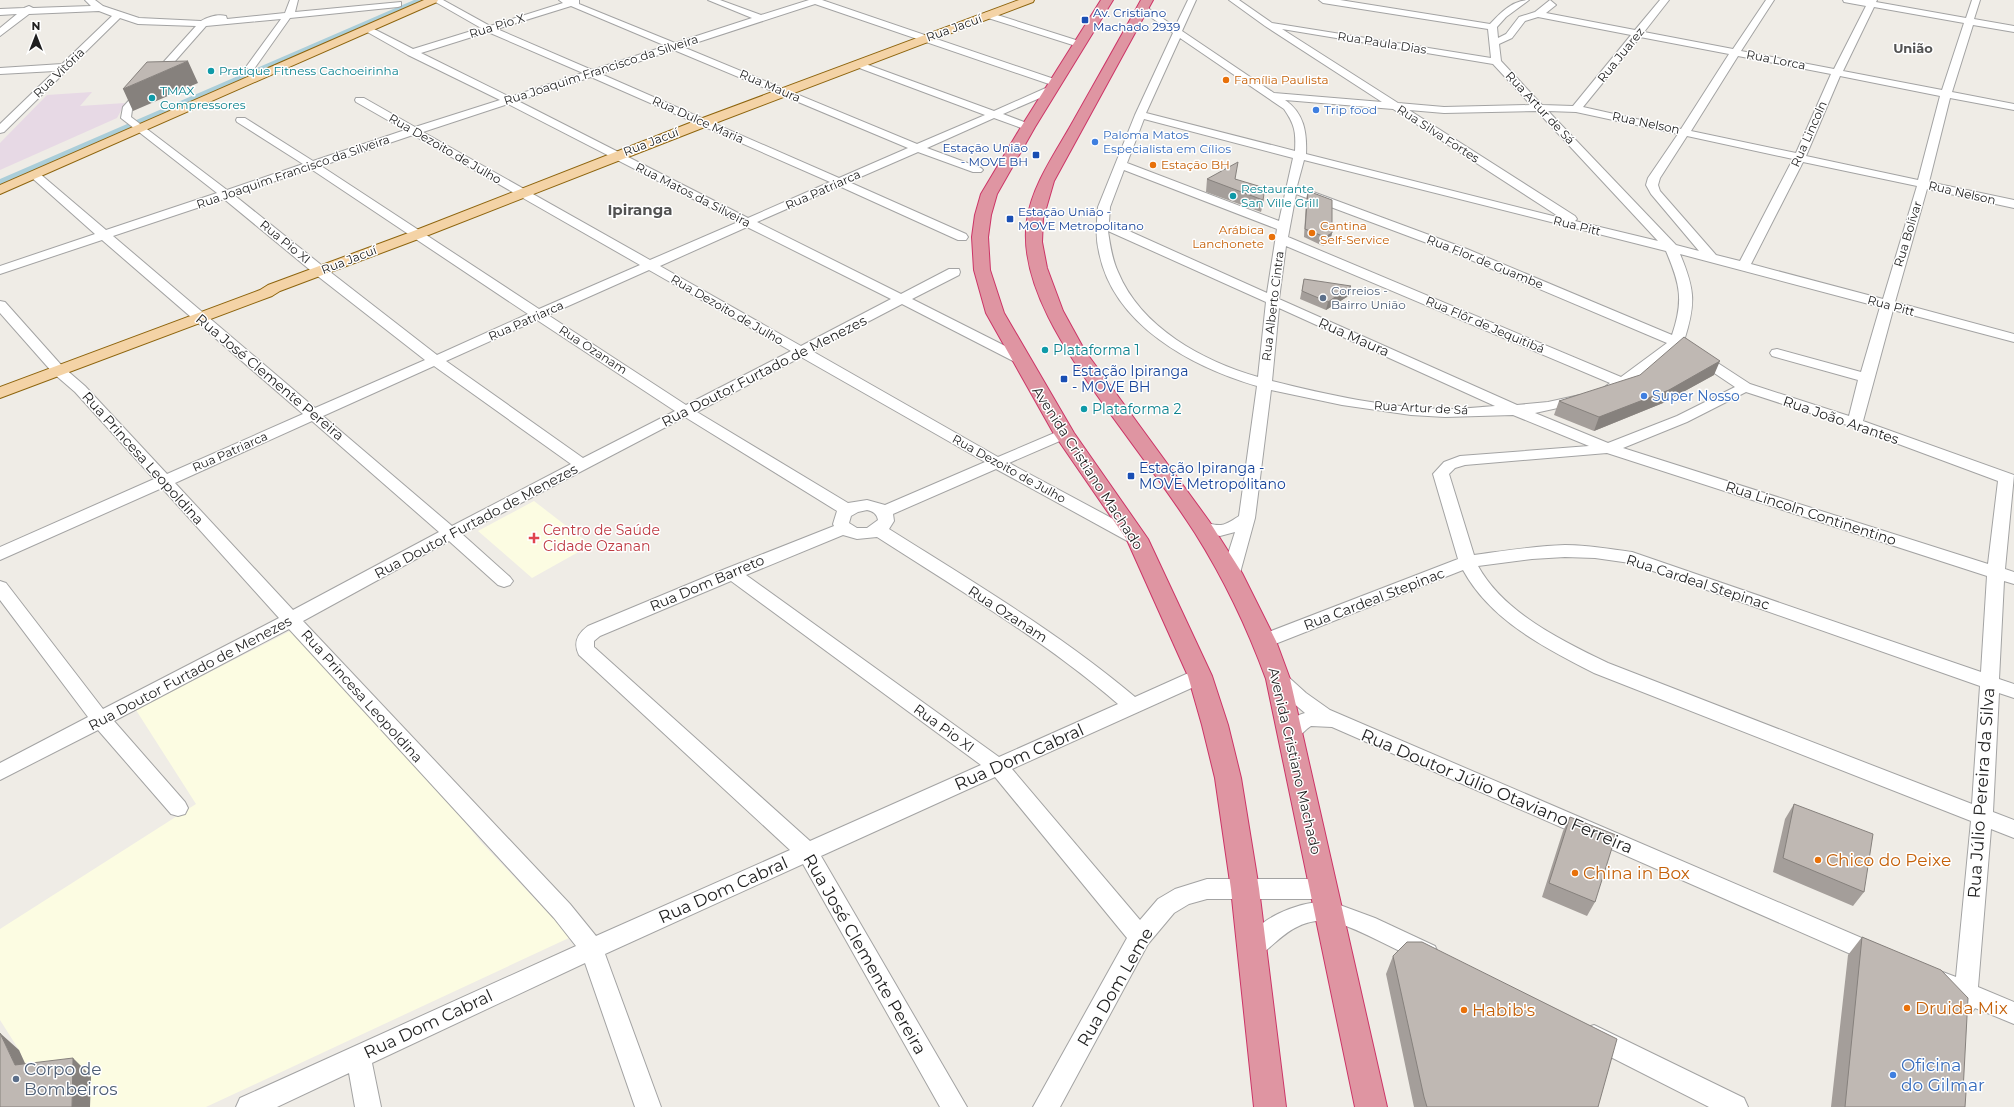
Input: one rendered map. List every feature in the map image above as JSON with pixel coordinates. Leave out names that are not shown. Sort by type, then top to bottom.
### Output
[{"type":"highway","name":"Avenida Cristiano Machado","points":[[1107,0],[989,194],[983,216],[980,237],[982,270],[987,291],[995,313],[1020,359],[1064,434],[1137,539],[1200,676],[1215,725],[1228,778],[1252,950],[1270,1107]]},
{"type":"highway","name":"Avenida Cristiano Machado","points":[[1144,4],[1094,98],[1047,181],[1035,219],[1034,242],[1039,268],[1054,311],[1076,352],[1201,526],[1231,573],[1264,641],[1278,679],[1371,1107]]},
{"type":"main road","points":[[0,176],[133,125],[367,29],[433,0]]},
{"type":"main road","name":"Rua Jacuí","points":[[0,392],[58,370],[73,366],[197,316],[416,235],[615,156],[1029,0]]},
{"type":"main road","points":[[0,190],[34,175],[251,67],[401,1]]},
{"type":"street","points":[[0,33],[40,0]]},
{"type":"street","points":[[89,0],[147,17],[174,19],[289,14]]},
{"type":"street","points":[[251,67],[289,14],[294,0]]},
{"type":"street","name":"Rua Dulce Maria","points":[[436,0],[489,29],[592,72],[962,237]]},
{"type":"street","name":"Rua Pio X","points":[[411,53],[489,29],[567,2],[584,0]]},
{"type":"street","points":[[712,0],[760,18]]},
{"type":"street","points":[[814,0],[1054,86]]},
{"type":"street","name":"Rua Joaquim Francisco da Silveira","points":[[0,270],[414,131],[814,0]]},
{"type":"street","name":"Rua Artur de Sá","points":[[1192,0],[1140,115],[1121,165],[1108,193],[1101,223],[1104,252],[1112,276],[1128,303],[1153,328],[1189,354],[1264,385],[1360,404],[1403,410],[1447,413],[1515,410],[1576,400],[1622,383],[1677,342],[1684,320],[1687,296],[1681,271],[1672,249],[1496,62],[1492,27]]},
{"type":"street","name":"Rua Silva Fortes","points":[[1233,0],[1582,227]]},
{"type":"street","points":[[1323,0],[1358,3],[1492,27],[1503,15],[1540,1],[1552,5],[1538,14],[1522,19],[1509,36],[1500,41],[1494,42]]},
{"type":"street","name":"Rua Juarez","points":[[1576,109],[1665,0]]},
{"type":"street","points":[[1712,258],[1655,192],[1652,185],[1654,178],[1686,132],[1734,52],[1770,0]]},
{"type":"street","points":[[1847,0],[1872,2],[2014,29]]},
{"type":"street","name":"Rua Bolívar","points":[[1855,423],[1887,304],[1923,184],[1946,94],[1976,0]]},
{"type":"street","points":[[0,12],[102,4],[118,16],[138,21],[203,24],[401,1]]},
{"type":"street","name":"Rua Maura","points":[[567,2],[674,45],[917,148],[977,170]]},
{"type":"street","name":"Rua Lincoln","points":[[1743,267],[1800,157],[1837,72],[1872,2]]},
{"type":"street","name":"Rua Alberto Cintra","points":[[1144,4],[1177,33],[1288,107],[1298,122],[1301,134],[1300,154],[1291,188],[1282,233],[1247,518],[1231,573]]},
{"type":"street","name":"Rua Lorca","points":[[1538,14],[2014,107]]},
{"type":"street","points":[[988,15],[1079,44]]},
{"type":"street","name":"Rua Vitória","points":[[0,130],[118,16]]},
{"type":"street","points":[[133,125],[126,118],[127,109],[203,24],[210,20],[223,18]]},
{"type":"street","name":"Rua Paula Dias","points":[[1268,24],[1496,62]]},
{"type":"street","name":"Rua Matos da Silveira","points":[[367,29],[411,53],[509,100],[615,156],[1020,359]]},
{"type":"street","points":[[857,64],[1028,128]]},
{"type":"street","points":[[0,71],[66,67]]},
{"type":"street","name":"Rua Patriarca","points":[[0,554],[648,266],[839,183],[1054,86]]},
{"type":"street","name":"Rua Nelson","points":[[1271,96],[1396,107],[1470,111],[1538,107],[1576,109],[2014,204]]},
{"type":"street","name":"Rua Dezoito de Julho","points":[[360,100],[648,266],[997,463],[1137,539]]},
{"type":"street","name":"Rua Pitt","points":[[1140,115],[1300,154],[1582,227],[1712,258],[2014,338]]},
{"type":"street","name":"Rua Ozanam","points":[[241,120],[313,165],[416,235],[687,411],[847,510]]},
{"type":"street","name":"Rua Pio XI","points":[[133,125],[227,195],[320,271],[436,361],[583,465]]},
{"type":"street","name":"Rua Flôr de Jequitibá","points":[[1121,165],[1282,233],[1622,383]]},
{"type":"street","name":"Rua José Clemente Pereira","points":[[34,175],[106,235],[197,316],[315,414],[504,581]]},
{"type":"street","name":"Rua Flor de Guambe","points":[[1291,188],[1463,252],[1677,342]]},
{"type":"street","name":"Rua Maura","points":[[1101,223],[1515,410],[1608,448]]},
{"type":"street","name":"Rua Doutor Furtado de Menezes","points":[[0,772],[292,619],[451,533],[954,272]]},
{"type":"street","name":"Rua Princesa Leopoldina","points":[[0,305],[58,370],[80,389],[163,481],[292,619],[418,759],[562,911],[592,949],[648,1107]]},
{"type":"street","name":"Rua João Arantes","points":[[1677,342],[1745,386],[1855,423],[2010,480]]},
{"type":"street","points":[[1777,353],[1866,378]]},
{"type":"street","points":[[1745,386],[1682,419],[1608,448],[1459,461],[1444,468],[1441,474],[1468,562],[1478,582],[1499,605],[1552,644],[1601,668],[2014,829]]},
{"type":"street","points":[[883,512],[1064,434]]},
{"type":"street","name":"Rua Lincoln Continentino","points":[[1608,448],[2005,575]]},
{"type":"street","name":"Rua Júlio Pereira da Silva","points":[[1964,1023],[1982,816],[1989,682],[2005,575],[2010,480]]},
{"type":"street","points":[[867,505],[879,508],[883,512],[886,521],[878,530],[864,534],[856,534],[844,528],[841,519],[847,510],[867,505]]},
{"type":"street","points":[[1201,526],[1216,531],[1226,530],[1247,518]]},
{"type":"street","name":"Rua Dom Barreto","points":[[586,650],[584,646],[585,640],[594,631],[731,573],[844,528]]},
{"type":"street","name":"Rua Ozanam","points":[[878,530],[1061,648],[1100,676],[1133,706]]},
{"type":"street","name":"Rua Cardeal Stepinac","points":[[1264,641],[1468,562],[1532,553],[1565,551],[1595,552],[1632,558],[2014,691]]},
{"type":"street","name":"Rua Pio XI","points":[[731,573],[998,767],[1140,938]]},
{"type":"street","points":[[0,587],[101,720],[178,808]]},
{"type":"street","name":"Rua José Clemente Pereira","points":[[586,650],[807,852],[954,1107]]},
{"type":"street","name":"Rua Dom Cabral","points":[[248,1107],[592,949],[1200,676]]},
{"type":"street","name":"Rua Doutor Júlio Otaviano Ferreira","points":[[1278,679],[1299,698],[1322,715],[1893,961]]},
{"type":"street","name":"Rua Doutor Júlio Otaviano Ferreira","points":[[1290,734],[1300,721],[1314,718],[1333,720]]},
{"type":"street","name":"Rua Dom Leme","points":[[1046,1107],[1140,938],[1166,906],[1183,896],[1207,890],[1244,889],[1327,900]]},
{"type":"street","points":[[1252,950],[1262,938],[1276,926],[1327,900],[1372,926],[1444,961]]},
{"type":"street","points":[[1922,974],[2014,1014]]},
{"type":"street","points":[[1571,1025],[1735,1107]]},
{"type":"street","points":[[358,1056],[368,1107]]},
{"type":"shaded area","points":[[92,92],[80,106],[125,103],[117,118],[0,170],[0,143],[47,95]]},
{"type":"shaded area","name":"Centro de Saúde Cidade Ozanan","points":[[534,501],[591,545],[532,578],[478,531]]},
{"type":"shaded area","points":[[296,628],[386,725],[481,842],[571,937],[206,1107],[90,1107],[91,1076],[34,1083],[19,1050],[0,1020],[0,929],[196,804],[136,710]]},
{"type":"building","points":[[188,61],[123,89],[147,62]]},
{"type":"building","points":[[1238,162],[1235,179],[1265,188],[1263,200],[1207,179]]},
{"type":"building","points":[[1308,191],[1332,200],[1332,233],[1325,237],[1305,229]]},
{"type":"building","points":[[1304,279],[1351,286],[1328,302],[1302,291]]},
{"type":"building","points":[[1684,337],[1720,361],[1669,390],[1599,417],[1559,401],[1640,375]]},
{"type":"building","name":"Chico do Peixe","points":[[1794,804],[1873,834],[1864,892],[1783,858]]},
{"type":"building","name":"China in Box","points":[[1570,817],[1616,835],[1595,902],[1549,883]]},
{"type":"building","points":[[1862,937],[1941,970],[1968,998],[1963,1091],[1966,1092],[1965,1107],[1845,1107]]},
{"type":"building","name":"Habib's","points":[[1407,942],[1422,942],[1617,1039],[1598,1107],[1427,1107],[1393,956]]},
{"type":"building","name":"Corpo de Bombeiros","points":[[0,1033],[15,1065],[73,1058],[72,1107],[0,1107]]},
{"type":"waterway","points":[[0,183],[421,0]]},
{"type":"place","name":"Av. Cristiano Machado 2939","points":[[1085,20]]},
{"type":"place","name":"Pratique Fitness Cachoeirinha","points":[[211,71]]},
{"type":"place","name":"Família Paulista","points":[[1226,80]]},
{"type":"place","name":"TMAX Compressores","points":[[152,98]]},
{"type":"place","name":"Trip food","points":[[1316,110]]},
{"type":"place","name":"Paloma Matos Especialista em Cílios","points":[[1095,142]]},
{"type":"place","name":"Estação União - MOVE BH","points":[[1036,155]]},
{"type":"place","name":"Estação BH","points":[[1153,165]]},
{"type":"place","name":"Restaurante San Ville Grill","points":[[1233,196]]},
{"type":"place","name":"Estação União - MOVE Metropolitano","points":[[1010,219]]},
{"type":"place","name":"Cantina Self-Service","points":[[1312,233]]},
{"type":"place","name":"Arábica Lanchonete","points":[[1272,237]]},
{"type":"place","name":"Correios - Bairro União","points":[[1323,298]]},
{"type":"place","name":"Plataforma 1","points":[[1045,350]]},
{"type":"place","name":"Estação Ipiranga - MOVE BH","points":[[1064,379]]},
{"type":"place","name":"Super Nosso","points":[[1644,396]]},
{"type":"place","name":"Plataforma 2","points":[[1084,409]]},
{"type":"place","name":"Estação Ipiranga - MOVE Metropolitano","points":[[1131,476]]},
{"type":"place","name":"Centro de Saúde Cidade Ozanan","points":[[534,538]]},
{"type":"place","name":"Chico do Peixe","points":[[1818,860]]},
{"type":"place","name":"China in Box","points":[[1575,873]]},
{"type":"place","name":"Druida Mix","points":[[1907,1008]]},
{"type":"place","name":"Habib's","points":[[1464,1010]]},
{"type":"place","name":"Oficina do Gilmar","points":[[1893,1075]]},
{"type":"place","name":"Corpo de Bombeiros","points":[[16,1079]]},
{"type":"district","name":"União","points":[[1913,48]]},
{"type":"district","name":"Ipiranga","points":[[640,210]]}]
